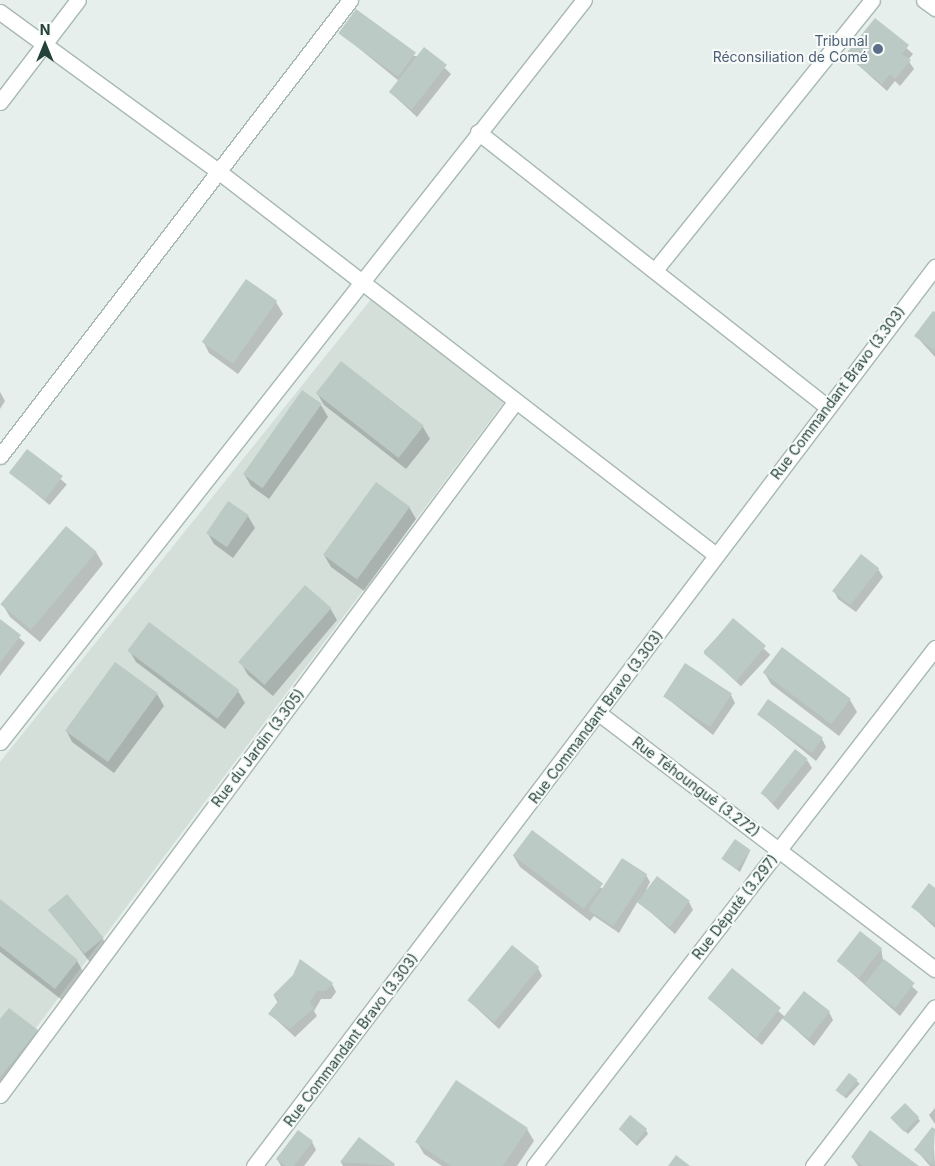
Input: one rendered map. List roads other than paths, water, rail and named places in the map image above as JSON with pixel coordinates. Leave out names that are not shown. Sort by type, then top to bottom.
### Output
[{"type":"street","points":[[0,102],[78,0]]},
{"type":"street","points":[[0,456],[350,0]]},
{"type":"street","points":[[0,742],[359,282],[584,0]]},
{"type":"street","points":[[655,270],[872,0]]},
{"type":"street","points":[[924,0],[935,8]]},
{"type":"street","points":[[0,12],[218,171],[359,282],[716,556]]},
{"type":"street","points":[[478,132],[827,407]]},
{"type":"street","name":"Rue Commandant Bravo (3.303)","points":[[254,1166],[600,714],[827,407],[935,266]]},
{"type":"street","name":"Rue du Jardin (3.305)","points":[[0,1095],[516,402]]},
{"type":"street","name":"Rue Député (3.297)","points":[[534,1166],[935,648]]},
{"type":"street","name":"Rue Téhoungué (3.272)","points":[[600,714],[935,969]]},
{"type":"street","points":[[813,1166],[935,1007]]},
{"type":"place","name":"Tribunal Réconsiliation de Comé","points":[[878,49]]}]
